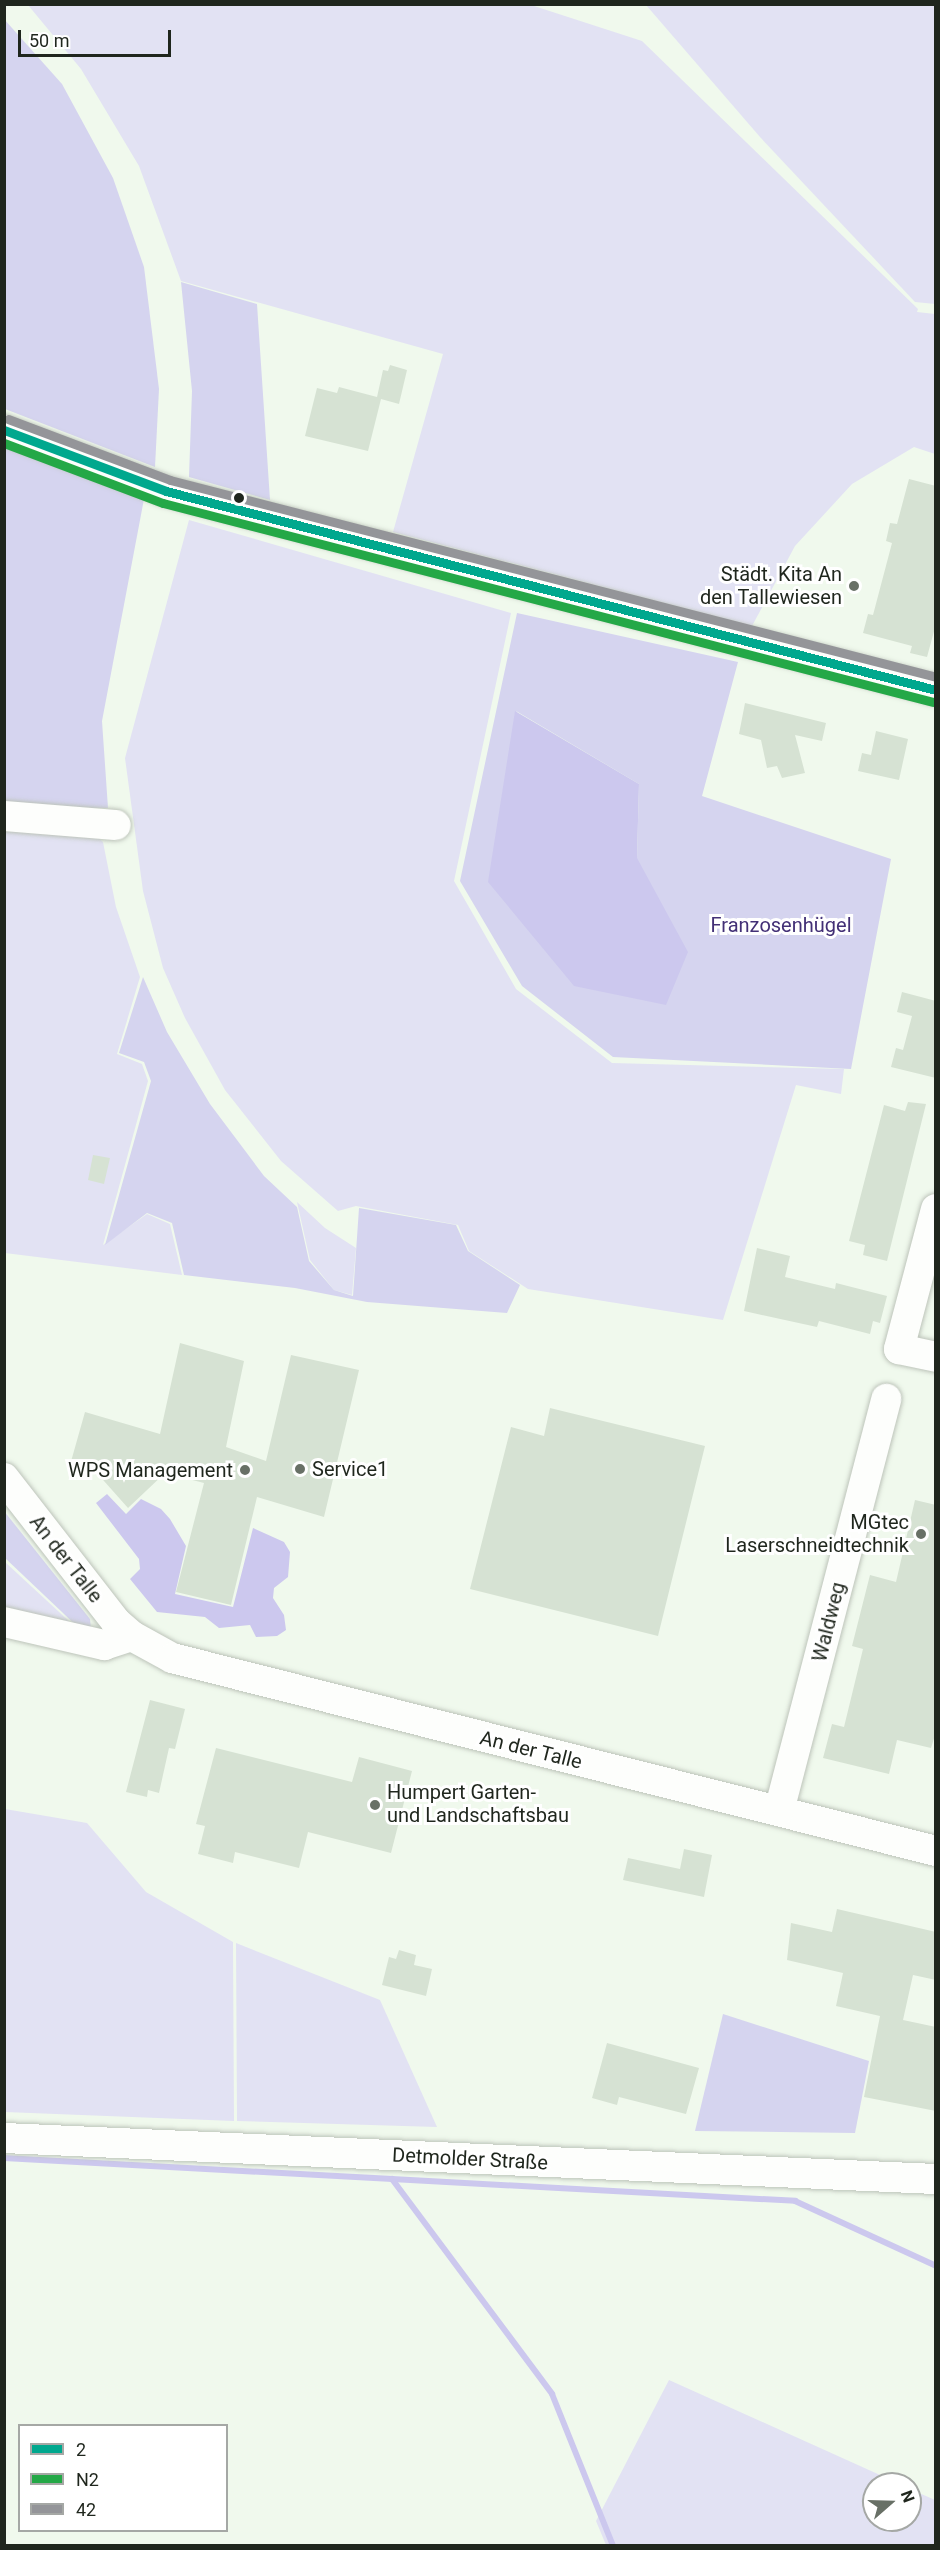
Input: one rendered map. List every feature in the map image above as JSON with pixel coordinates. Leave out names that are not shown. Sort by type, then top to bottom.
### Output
[{"type":"street","points":[[4,430],[166,491],[936,690]]},
{"type":"street","points":[[4,816],[116,825]]},
{"type":"street","points":[[936,1209],[899,1349],[936,1357]]},
{"type":"street","name":"Waldweg","points":[[779,1811],[886,1399]]},
{"type":"street","name":"An der Talle","points":[[4,1478],[116,1622],[132,1636],[172,1658],[936,1851]]},
{"type":"street","points":[[4,1622],[104,1645],[132,1636]]},
{"type":"street","name":"Detmolder Straße","points":[[4,2138],[936,2179]]},
{"type":"shaded area","points":[[28,5],[531,5],[642,41],[918,309],[917,312],[935,314],[935,454],[914,447],[852,484],[795,546],[752,626],[393,532],[443,354],[181,281],[139,166],[81,69]]},
{"type":"shaded area","points":[[646,5],[935,5],[935,304],[915,302],[760,137]]},
{"type":"shaded area","points":[[189,520],[511,613],[454,881],[516,989],[612,1063],[844,1069],[841,1094],[796,1085],[723,1320],[528,1289],[469,1251],[458,1225],[356,1206],[338,1211],[281,1161],[225,1090],[185,1018],[163,968],[143,891],[125,758]]},
{"type":"shaded area","points":[[515,711],[639,784],[637,858],[688,952],[666,1005],[574,986],[488,882]]},
{"type":"shaded area","points":[[88,829],[103,842],[116,907],[140,977],[117,1054],[142,1064],[148,1081],[103,1245],[147,1214],[170,1224],[182,1275],[5,1253],[4,831]]},
{"type":"shaded area","points":[[297,1202],[325,1228],[356,1248],[352,1295],[334,1290],[310,1260]]},
{"type":"shaded area","points":[[107,1494],[126,1514],[141,1499],[161,1509],[170,1519],[186,1546],[175,1594],[233,1607],[253,1528],[284,1542],[290,1552],[288,1577],[274,1588],[273,1598],[284,1615],[286,1630],[277,1636],[256,1637],[250,1625],[219,1628],[205,1617],[157,1612],[130,1579],[140,1569],[139,1559],[96,1503]]},
{"type":"shaded area","points":[[5,1562],[85,1636],[5,1616]]},
{"type":"shaded area","points":[[5,1809],[87,1823],[146,1892],[233,1942],[234,2121],[5,2112]]},
{"type":"shaded area","points":[[236,1943],[380,2000],[437,2127],[237,2121]]},
{"type":"shaded area","points":[[669,2380],[873,2472],[862,2472],[862,2532],[922,2532],[922,2494],[935,2500],[935,2545],[606,2545],[596,2521]]},
{"type":"green space","points":[[4,19],[62,84],[113,178],[144,267],[159,389],[155,467],[5,409]]},
{"type":"green space","points":[[181,282],[257,304],[270,500],[189,477],[192,391]]},
{"type":"green space","points":[[4,446],[144,499],[102,721],[108,808],[5,807]]},
{"type":"green space","name":"Franzosenhügel","points":[[517,613],[738,662],[702,796],[891,859],[851,1069],[613,1057],[522,986],[460,881]],"holes":[[[516,711],[639,784],[637,858]]]},
{"type":"green space","points":[[143,977],[167,1032],[210,1104],[264,1176],[297,1207],[309,1261],[334,1290],[353,1296],[359,1208],[456,1225],[468,1251],[520,1285],[507,1313],[367,1302],[295,1288],[184,1275],[172,1223],[147,1213],[105,1245],[151,1081],[144,1062],[119,1053]]},
{"type":"green space","points":[[4,1511],[90,1619],[91,1629],[83,1632],[5,1558]]},
{"type":"green space","points":[[723,2014],[869,2061],[855,2133],[695,2131]]},
{"type":"building","points":[[390,365],[407,370],[399,404],[381,399],[368,451],[305,436],[317,388],[337,393],[339,387],[377,397],[383,370],[388,371]]},
{"type":"building","points":[[909,479],[936,486],[936,624],[927,657],[910,653],[912,646],[863,633],[868,614],[873,615],[892,543],[886,541],[890,523],[897,524]]},
{"type":"building","points":[[745,703],[826,723],[822,741],[795,735],[805,773],[782,778],[777,766],[767,768],[761,740],[739,734]]},
{"type":"building","points":[[876,731],[908,739],[899,780],[858,771],[862,753],[871,755]]},
{"type":"building","points":[[902,992],[936,1001],[936,1078],[891,1067],[896,1048],[903,1050],[912,1016],[897,1012]]},
{"type":"building","points":[[908,1102],[926,1104],[887,1261],[863,1255],[865,1245],[849,1241],[884,1105],[905,1111]]},
{"type":"building","points":[[93,1155],[110,1158],[104,1184],[88,1180]]},
{"type":"building","points":[[757,1248],[790,1256],[785,1277],[835,1289],[836,1283],[887,1296],[880,1323],[873,1321],[870,1334],[819,1321],[817,1327],[744,1311]]},
{"type":"building","points":[[180,1343],[244,1361],[226,1447],[266,1461],[291,1355],[359,1370],[324,1517],[257,1497],[231,1605],[176,1592],[204,1483],[165,1473],[128,1508],[96,1472],[70,1465],[85,1412],[160,1434]]},
{"type":"building","points":[[550,1408],[705,1446],[658,1636],[470,1589],[511,1427],[544,1436]]},
{"type":"building","points":[[915,1500],[936,1505],[936,1732],[931,1748],[897,1740],[889,1774],[823,1758],[832,1724],[844,1727],[863,1649],[852,1646],[870,1575],[896,1582]]},
{"type":"building","points":[[150,1700],[185,1709],[175,1749],[169,1748],[159,1793],[148,1790],[147,1797],[126,1792]]},
{"type":"building","points":[[216,1748],[352,1782],[359,1757],[412,1771],[391,1853],[308,1832],[299,1868],[235,1852],[233,1863],[198,1854],[205,1826],[196,1824]]},
{"type":"building","points":[[684,1849],[712,1855],[704,1897],[623,1880],[628,1858],[680,1869]]},
{"type":"building","points":[[837,1909],[936,1932],[936,1980],[913,1975],[903,2020],[936,2027],[936,2111],[864,2097],[880,2016],[836,2006],[843,1973],[787,1960],[791,1923],[832,1932]]},
{"type":"building","points":[[399,1950],[416,1955],[414,1965],[432,1969],[426,1996],[382,1985],[389,1957],[396,1959]]},
{"type":"building","points":[[607,2043],[699,2068],[686,2114],[619,2097],[617,2105],[592,2098]]},
{"type":"waterway","points":[[4,2158],[392,2179],[552,2394],[613,2546]]},
{"type":"waterway","points":[[392,2179],[795,2201],[936,2266]]},
{"type":"transit line","name":"42","points":[[8,419],[170,480],[936,677]]},
{"type":"transit line","name":"2","points":[[4,430],[166,491],[936,690]]},
{"type":"transit line","name":"N2","points":[[4,443],[163,503],[933,702]]},
{"type":"place","name":"Städt. Kita An den Tallewiesen","points":[[854,586]]},
{"type":"place","name":"Service1","points":[[300,1469]]},
{"type":"place","name":"WPS Management","points":[[245,1470]]},
{"type":"place","name":"MGtec Laserschneidtechnik","points":[[921,1534]]},
{"type":"place","name":"Humpert Garten- und Landschaftsbau","points":[[375,1805]]}]
